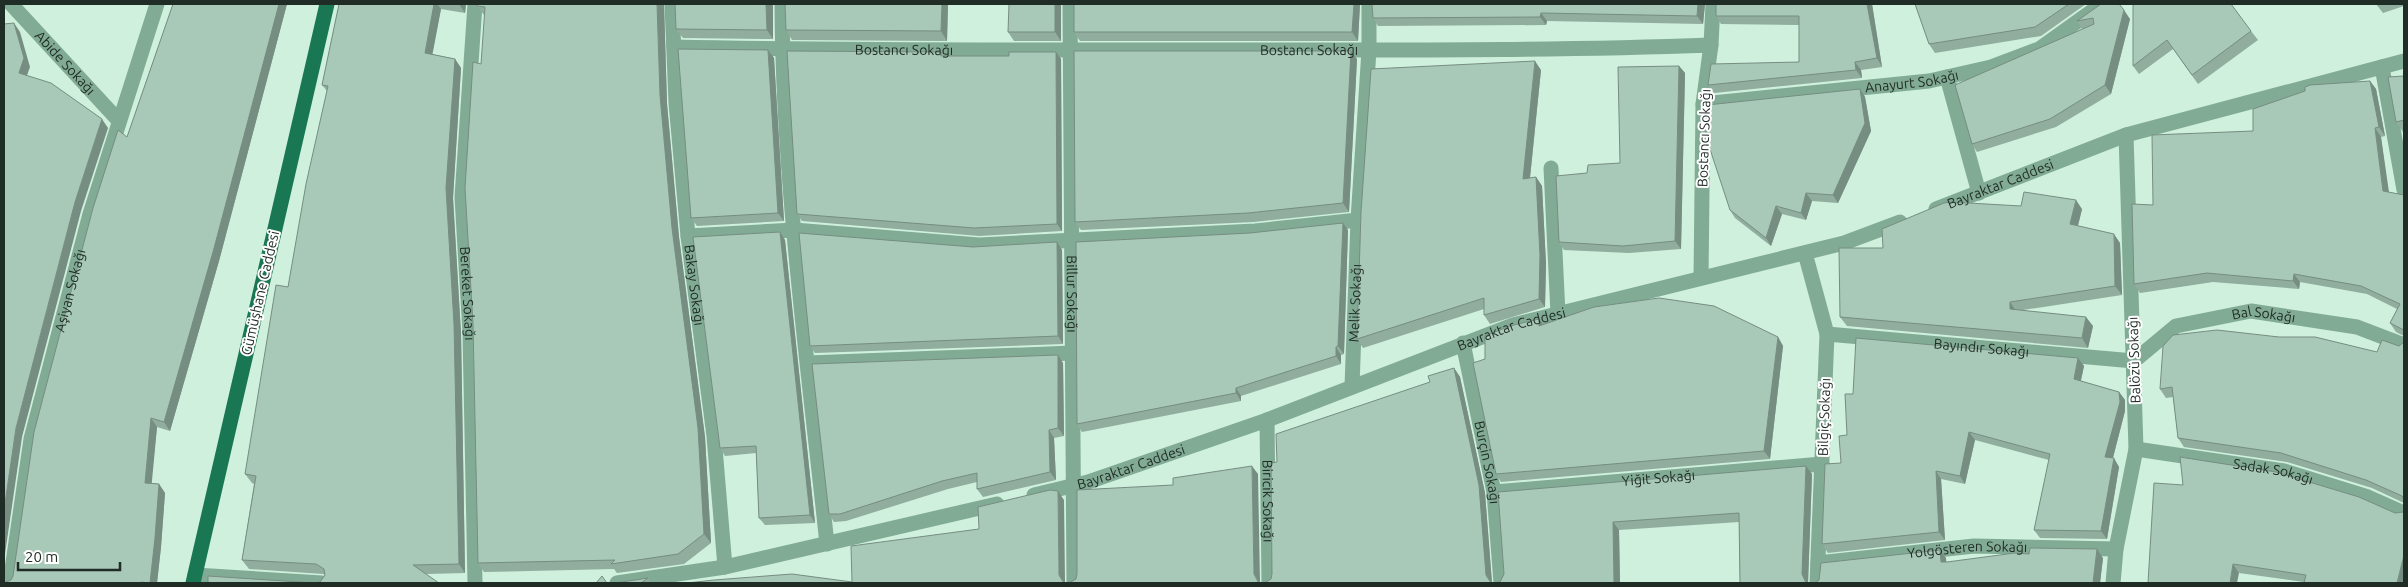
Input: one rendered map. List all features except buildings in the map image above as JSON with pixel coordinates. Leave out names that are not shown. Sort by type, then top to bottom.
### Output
[{"type":"main road","name":"Gümüşhane Caddesi","points":[[194,579],[327,4]]},
{"type":"street","name":"Abide Sokağı","points":[[11,4],[120,121]]},
{"type":"street","name":"Aşiyan Sokağı","points":[[10,583],[31,439],[90,214],[157,4]]},
{"type":"street","name":"Bereket Sokağı","points":[[475,4],[462,197],[470,333],[475,583]]},
{"type":"street","name":"Bakay Sokağı","points":[[672,4],[676,103],[688,236],[714,436],[725,567]]},
{"type":"street","points":[[782,4],[782,50],[794,230],[827,544]]},
{"type":"street","name":"Billur Sokağı","points":[[1070,4],[1074,583]]},
{"type":"street","name":"Melik Sokağı","points":[[1352,387],[1358,220],[1369,50],[1369,4]]},
{"type":"street","points":[[1711,45],[1713,4]]},
{"type":"street","name":"Anayurt Sokağı","points":[[1703,104],[1930,81],[1991,67],[2039,49],[2102,4]]},
{"type":"street","name":"Bostancı Sokağı","points":[[674,47],[782,50],[1566,50],[1711,45],[1703,104],[1701,278]]},
{"type":"street","name":"Bayraktar Caddesi","points":[[617,583],[725,567],[1073,486],[1267,420],[1513,325],[1844,243],[1979,193],[2126,135],[2404,61]]},
{"type":"street","points":[[2382,67],[2404,190]]},
{"type":"street","points":[[1948,77],[1979,193]]},
{"type":"street","name":"Balözü Sokağı","points":[[2112,583],[2116,549],[2136,449],[2126,135]]},
{"type":"street","points":[[1551,168],[1558,314]]},
{"type":"street","points":[[688,236],[794,230],[979,245],[1255,231],[1358,220]]},
{"type":"street","name":"Bilgiç Sokağı","points":[[1805,253],[1828,334],[1817,583]]},
{"type":"street","name":"Bal Sokağı","points":[[2134,361],[2176,326],[2252,312],[2357,327],[2404,345]]},
{"type":"street","name":"Bayındır Sokağı","points":[[1828,334],[2134,361]]},
{"type":"street","name":"Burçin Sokağı","points":[[1464,343],[1494,492],[1500,583]]},
{"type":"street","points":[[808,363],[1073,353]]},
{"type":"street","name":"Biricik Sokağı","points":[[1267,420],[1268,583]]},
{"type":"street","name":"Sadak Sokağı","points":[[2136,449],[2284,471],[2368,497],[2404,513]]},
{"type":"street","name":"Yiğit Sokağı","points":[[1494,492],[1822,464]]},
{"type":"street","name":"Yolgösteren Sokağı","points":[[1818,563],[1974,546],[2116,549]]},
{"type":"street","points":[[194,579],[322,583]]}]
